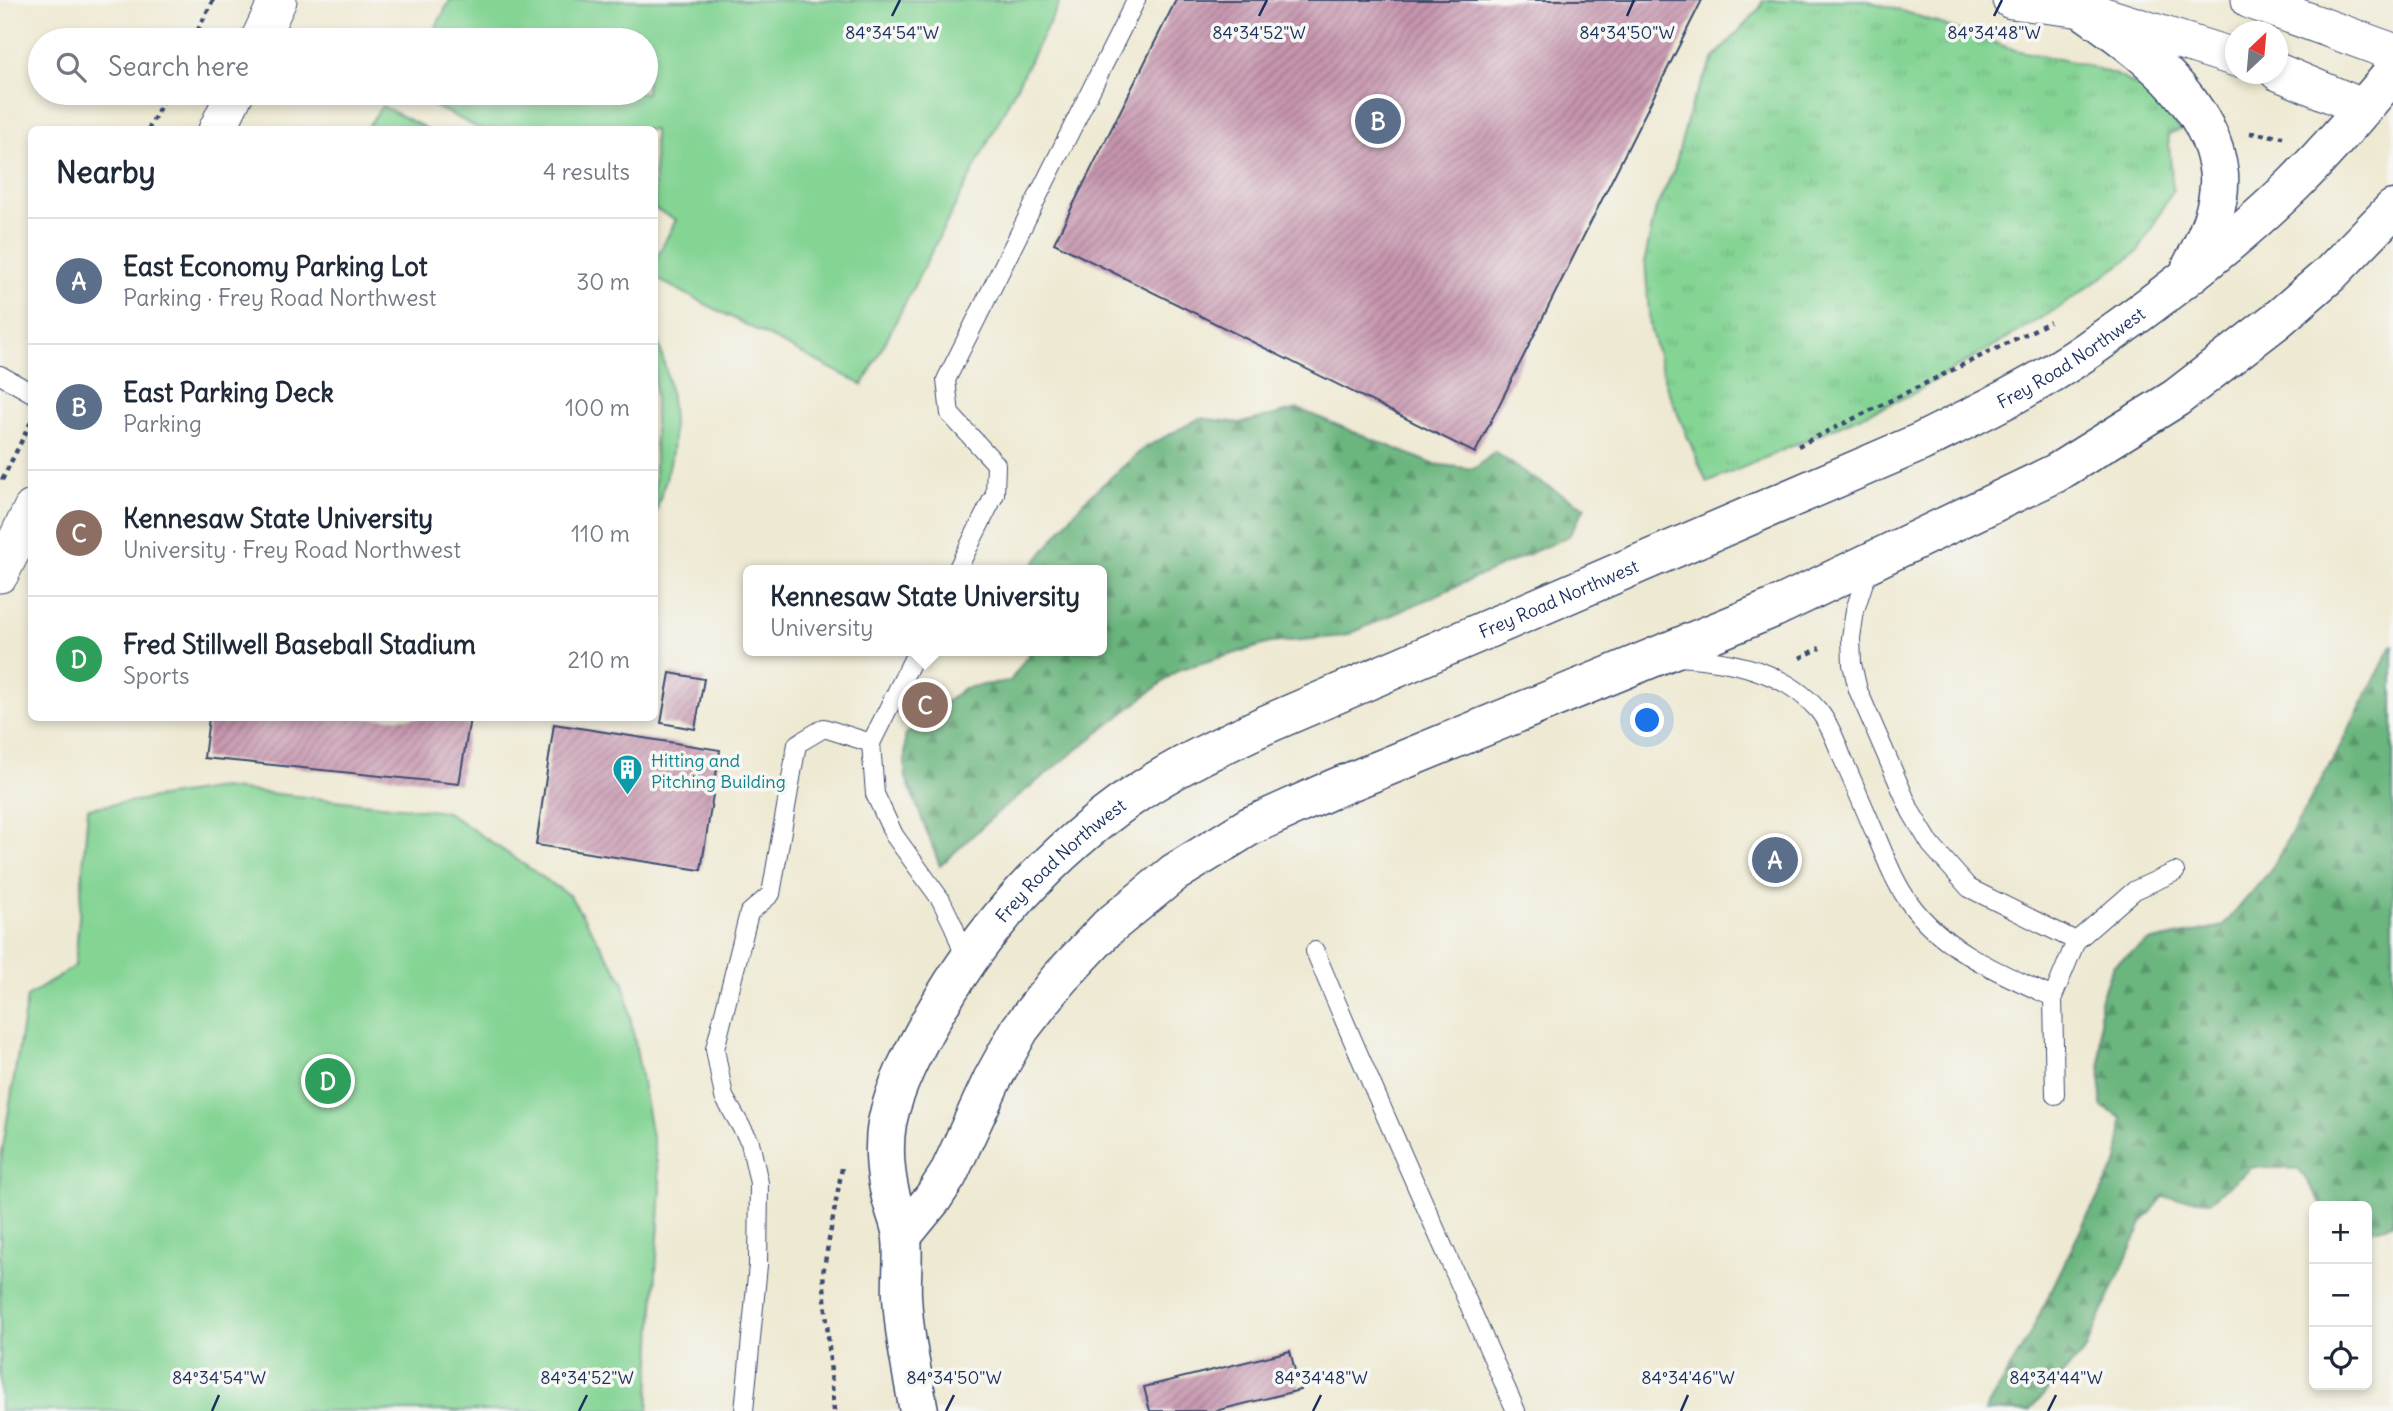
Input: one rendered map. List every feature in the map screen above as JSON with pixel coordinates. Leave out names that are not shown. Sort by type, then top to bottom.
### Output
[{"type":"main road","points":[[2082,9],[2131,43],[2169,77],[2196,112],[2210,139],[2219,175],[2215,212],[2203,246],[2185,278]]},
{"type":"main road","name":"Frey Road Northwest","points":[[919,1411],[909,1362],[902,1297],[902,1236],[890,1193],[885,1157],[887,1124],[911,1059],[966,961],[1016,899],[1070,845],[1124,803],[1169,773],[1265,725],[1921,442],[1984,411],[2087,351],[2185,278],[2379,114],[2393,74]]},
{"type":"main road","points":[[902,1236],[948,1175],[992,1080],[1020,1029],[1059,979],[1108,927],[1174,873],[1250,826],[1335,788],[1774,608],[2056,473],[2176,398],[2277,320],[2329,275],[2393,209]]},
{"type":"street","points":[[265,28],[278,0]]},
{"type":"street","points":[[2011,0],[2082,9],[2225,55]]},
{"type":"street","points":[[2250,0],[2393,52]]},
{"type":"street","points":[[2288,77],[2379,114]]},
{"type":"street","points":[[219,126],[229,105]]},
{"type":"street","points":[[5,550],[28,515]]},
{"type":"lane","points":[[960,565],[995,494],[996,464],[950,414],[946,380],[1136,0]]},
{"type":"lane","points":[[0,375],[28,391]]},
{"type":"lane","points":[[1880,558],[1864,582],[1855,610],[1851,638],[1852,664],[1858,690],[1911,812],[1931,845],[1969,888],[2076,941]]},
{"type":"lane","points":[[914,656],[871,743],[875,793],[894,835],[941,900],[966,961]]},
{"type":"lane","points":[[1661,656],[1714,659],[1751,668],[1781,680],[1804,696],[1820,711],[1833,734],[1893,874],[1908,901],[1929,926],[1951,944],[1993,970],[2053,997]]},
{"type":"lane","points":[[744,1411],[758,1265],[759,1183],[750,1142],[724,1097],[715,1049],[749,913],[771,894],[797,744],[824,728],[871,743]]},
{"type":"lane","points":[[2055,1095],[2053,997],[2076,941],[2136,890],[2175,872]]},
{"type":"lane","points":[[1315,951],[1374,1095],[1429,1210],[1516,1411]]},
{"type":"path","points":[[199,28],[213,0]]},
{"type":"path","points":[[151,126],[161,105]]},
{"type":"path","points":[[2238,131],[2284,137]]},
{"type":"path","points":[[0,484],[28,430]]},
{"type":"path","points":[[1790,662],[1822,647]]},
{"type":"green space","points":[[450,0],[1061,0],[863,385],[658,280],[658,255],[676,220],[658,211],[658,126],[474,126],[432,105],[658,105],[658,28],[435,28]]},
{"type":"green space","points":[[1763,0],[1865,0],[2015,50],[2082,64],[2116,75],[2150,92],[2181,130],[2168,134],[2173,190],[2138,252],[2060,307],[1910,395],[1707,483],[1667,388],[1650,327],[1645,259],[1656,208],[1674,170],[1691,105],[1714,58],[1760,8]]},
{"type":"green space","points":[[382,106],[421,126],[368,126]]},
{"type":"green space","points":[[658,343],[670,392],[673,422],[669,468],[658,505]]},
{"type":"green space","points":[[1298,409],[1433,464],[1474,469],[1495,452],[1534,479],[1585,507],[1569,536],[1345,636],[1270,643],[1178,670],[998,812],[940,866],[905,775],[905,735],[964,688],[1010,681],[1028,656],[1107,656],[1107,565],[1033,565],[1083,502],[1144,448],[1200,418],[1241,423]]},
{"type":"green space","points":[[2393,644],[2393,1224],[2372,1230],[2372,1201],[2320,1201],[2299,1169],[2253,1167],[2210,1201],[2163,1197],[2142,1223],[2086,1349],[2029,1411],[1985,1411],[2029,1336],[2087,1217],[2118,1162],[2122,1118],[2101,1106],[2100,1000],[2113,965],[2148,942],[2223,926],[2271,870]]},
{"type":"green space","points":[[220,788],[447,812],[570,896],[624,982],[661,1187],[648,1411],[0,1411],[0,1165],[27,997],[75,966],[88,808]]},
{"type":"building","points":[[1176,0],[1702,0],[1475,453],[1054,243]]},
{"type":"building","points":[[670,673],[704,679],[695,729],[661,723]]},
{"type":"building","points":[[209,721],[470,721],[459,784],[204,758]]},
{"type":"building","name":"Hitting and Pitching Building","points":[[554,724],[720,750],[701,870],[536,845]]},
{"type":"building","points":[[1290,1351],[1300,1390],[1215,1411],[1150,1411],[1144,1387]]},
{"type":"place","name":"East Parking Deck","points":[[1378,121]]},
{"type":"place","name":"Kennesaw State University","points":[[925,705]]},
{"type":"place","name":"Hitting and Pitching Building","points":[[628,797]]},
{"type":"place","name":"East Economy Parking Lot","points":[[1775,860]]},
{"type":"place","name":"Fred Stillwell Baseball Stadium","points":[[328,1081]]}]
